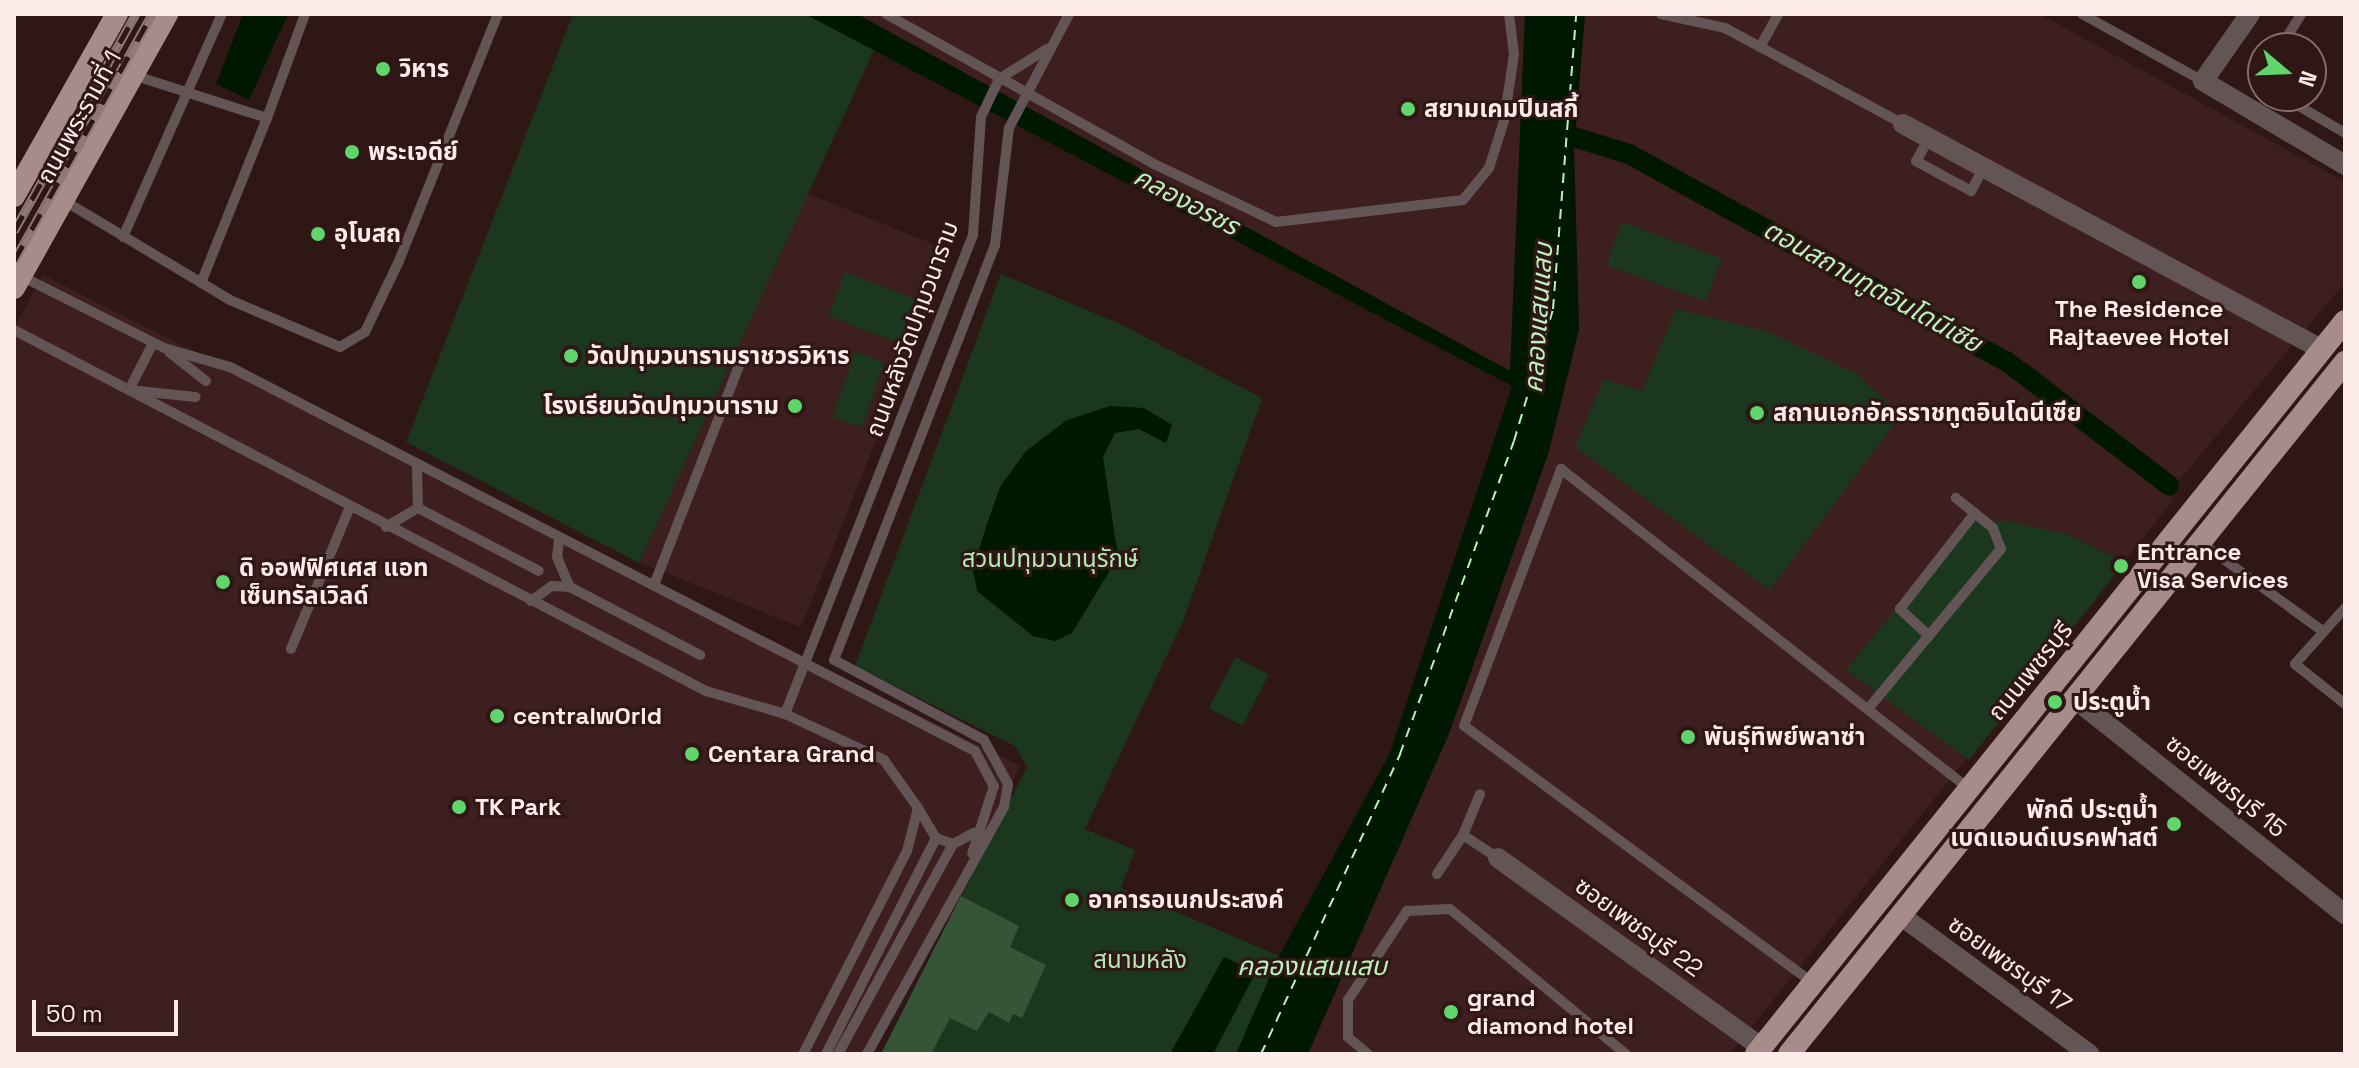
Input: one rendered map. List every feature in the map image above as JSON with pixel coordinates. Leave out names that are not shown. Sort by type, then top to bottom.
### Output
[{"type":"main road","name":"ถนนพระรามที่ 1","points":[[14,196],[117,14]]},
{"type":"main road","name":"ถนนพระรามที่ 1","points":[[17,282],[167,14]]},
{"type":"main road","name":"ถนนเพชรบุรี","points":[[1756,1047],[1813,983],[2345,321]]},
{"type":"main road","points":[[1789,1054],[2345,363]]},
{"type":"street","points":[[2250,14],[2203,81],[2345,165]]},
{"type":"street","points":[[1903,124],[2322,350]]},
{"type":"street","name":"ซอยเพชรบุรี 15","points":[[2074,698],[2345,914]]},
{"type":"street","name":"ซอยเพชรบุรี 22","points":[[1498,858],[1756,1047]]},
{"type":"street","name":"ซอยเพชรบุรี 17","points":[[1900,915],[2089,1054]]},
{"type":"lane","points":[[123,237],[222,14]]},
{"type":"lane","points":[[201,283],[305,14]]},
{"type":"lane","points":[[63,200],[201,283],[340,347],[365,332],[498,14]]},
{"type":"lane","points":[[886,14],[898,17],[999,79],[1023,98],[1276,222],[1415,210],[1463,200],[1489,168],[1514,54],[1509,14]]},
{"type":"lane","name":"ถนนหลังวัดปทุมวนาราม","points":[[972,856],[1004,807],[1008,784],[1000,760],[984,740],[834,660],[991,256],[1009,128],[1069,14]]},
{"type":"lane","points":[[1760,47],[1778,14]]},
{"type":"lane","points":[[2082,14],[2203,81]]},
{"type":"lane","points":[[2290,32],[2301,14]]},
{"type":"lane","points":[[1662,15],[1725,28],[1903,124]]},
{"type":"lane","points":[[999,79],[1049,48]]},
{"type":"lane","points":[[133,75],[267,118]]},
{"type":"lane","name":"ถนนหลังวัดปทุมวนาราม","points":[[785,714],[973,235],[983,114],[999,79]]},
{"type":"lane","points":[[2309,112],[2345,133]]},
{"type":"lane","points":[[17,282],[164,348],[230,367],[559,541],[654,585],[975,751],[994,786],[976,832],[972,856],[867,1054]]},
{"type":"lane","points":[[14,330],[349,509],[706,691],[785,714],[884,760],[936,838],[953,844]]},
{"type":"lane","points":[[129,390],[153,343]]},
{"type":"lane","points":[[164,348],[206,381]]},
{"type":"lane","points":[[654,585],[743,356]]},
{"type":"lane","points":[[129,390],[196,397]]},
{"type":"lane","points":[[417,467],[418,508]]},
{"type":"lane","points":[[1813,983],[1464,726],[1561,469],[1969,789]]},
{"type":"lane","points":[[1868,709],[2001,549],[1993,528],[1956,498]]},
{"type":"lane","points":[[386,527],[418,508]]},
{"type":"lane","points":[[418,508],[539,571]]},
{"type":"lane","points":[[291,649],[349,509]]},
{"type":"lane","points":[[1929,636],[1900,609],[1975,513]]},
{"type":"lane","points":[[559,541],[557,557],[570,587]]},
{"type":"lane","points":[[2199,542],[2321,630]]},
{"type":"lane","points":[[531,601],[552,586],[570,587],[700,655]]},
{"type":"lane","points":[[2345,608],[2321,630],[2295,664],[2345,704]]},
{"type":"lane","points":[[1437,874],[1463,835],[1480,794]]},
{"type":"lane","points":[[803,1054],[907,851],[918,808]]},
{"type":"lane","points":[[838,1054],[953,844],[976,832]]},
{"type":"lane","points":[[1463,835],[1498,858]]},
{"type":"lane","points":[[826,1054],[936,838]]},
{"type":"lane","points":[[1368,1054],[1348,1037],[1348,1000],[1407,911],[1450,909],[1626,1054]]},
{"type":"shaded area","points":[[857,14],[1525,14],[1511,371],[1041,119]]},
{"type":"shaded area","points":[[1585,14],[2040,14],[2345,182],[2345,282],[2177,483],[2032,366],[1800,234],[1576,126]]},
{"type":"shaded area","points":[[1574,148],[1625,160],[2021,380],[2174,499],[1730,1054],[1308,1054],[1450,731],[1549,451],[1579,329]]},
{"type":"shaded area","name":"โรงเรียนวัดปทุมวนาราม","points":[[792,187],[952,252],[801,627],[640,563]]},
{"type":"shaded area","name":"centralwOrld","points":[[43,275],[1020,766],[873,1054],[14,1054],[14,328]]},
{"type":"green space","points":[[573,14],[806,14],[874,50],[639,563],[406,442]]},
{"type":"green space","points":[[1622,222],[1722,258],[1706,301],[1606,265]]},
{"type":"green space","points":[[845,272],[921,301],[904,345],[828,316]]},
{"type":"green space","name":"สวนปทุมวนานุรักษ์","points":[[1001,274],[1118,323],[1262,398],[1183,621],[1085,829],[1135,850],[1121,888],[1279,956],[1236,1054],[881,1054],[1027,767],[1015,746],[855,666]]},
{"type":"green space","points":[[1676,309],[1770,332],[1858,375],[1901,415],[1770,590],[1575,447],[1604,379],[1642,391]]},
{"type":"green space","points":[[855,352],[884,362],[862,427],[833,417]]},
{"type":"green space","points":[[2006,521],[2067,534],[2125,562],[1969,760],[1846,670],[1968,522]]},
{"type":"green space","points":[[1235,657],[1269,674],[1243,726],[1209,709]]},
{"type":"green space","points":[[961,896],[1019,926],[1010,947],[1046,965],[1022,1018],[1013,1014],[1009,1023],[989,1012],[977,1031],[950,1018],[931,1054],[881,1054]]},
{"type":"water","points":[[243,14],[288,14],[249,100],[216,84]]},
{"type":"water","points":[[805,14],[857,14],[1510,371],[1525,14],[1585,14],[1574,148],[1579,329],[1549,451],[1450,731],[1308,1054],[1236,1054],[1279,956],[1390,753],[1512,386]]},
{"type":"water","points":[[1110,406],[1144,408],[1172,425],[1166,443],[1139,429],[1115,433],[1103,457],[1118,557],[1072,633],[1055,641],[1033,636],[977,591],[973,569],[986,527],[1000,487],[1026,451],[1067,420]]},
{"type":"water","points":[[1224,957],[1256,972],[1213,1054],[1170,1054]]},
{"type":"waterway","name":"ตอนสถานทูตอินโดนีเซีย","points":[[1551,130],[1629,154],[2006,361],[2169,485]]},
{"type":"ferry route","points":[[1261,1054],[1400,754],[1514,441],[1553,309],[1576,14]]},
{"type":"railway","points":[[14,231],[136,14]]},
{"type":"railway","points":[[14,261],[152,14]]},
{"type":"place","name":"วิหาร","points":[[383,69]]},
{"type":"place","name":"สยามเคมปินสกี้","points":[[1408,109]]},
{"type":"place","name":"พระเจดีย์","points":[[352,152]]},
{"type":"place","name":"อุโบสถ","points":[[318,234]]},
{"type":"place","name":"The Residence Rajtaevee Hotel","points":[[2139,282]]},
{"type":"place","name":"วัดปทุมวนารามราชวรวิหาร","points":[[571,356]]},
{"type":"place","name":"โรงเรียนวัดปทุมวนาราม","points":[[795,406]]},
{"type":"place","name":"สถานเอกอัครราชทูตอินโดนีเซีย","points":[[1757,413]]},
{"type":"place","name":"Entrance Visa Services","points":[[2121,566]]},
{"type":"place","name":"ดิ ออฟฟิศเศส แอท เซ็นทรัลเวิลด์","points":[[223,582]]},
{"type":"place","name":"ประตูน้ำ","points":[[2055,702]]},
{"type":"place","name":"centralwOrld","points":[[497,716]]},
{"type":"place","name":"พันธุ์ทิพย์พลาซ่า","points":[[1688,737]]},
{"type":"place","name":"Centara Grand","points":[[692,754]]},
{"type":"place","name":"TK Park","points":[[459,807]]},
{"type":"place","name":"พักดี ประตูน้ำ เบดแอนด์เบรคฟาสต์","points":[[2174,824]]},
{"type":"place","name":"อาคารอเนกประสงค์","points":[[1072,900]]},
{"type":"place","name":"grand diamond hotel","points":[[1451,1012]]},
{"type":"water label","name":"คลองอรชร","points":[[1186,202]]},
{"type":"water label","name":"คลองแสนแสบ","points":[[1539,318]]},
{"type":"water label","name":"คลองแสนแสบ","points":[[1312,967]]},
{"type":"park label","name":"สนามหลัง","points":[[1140,960]]}]
